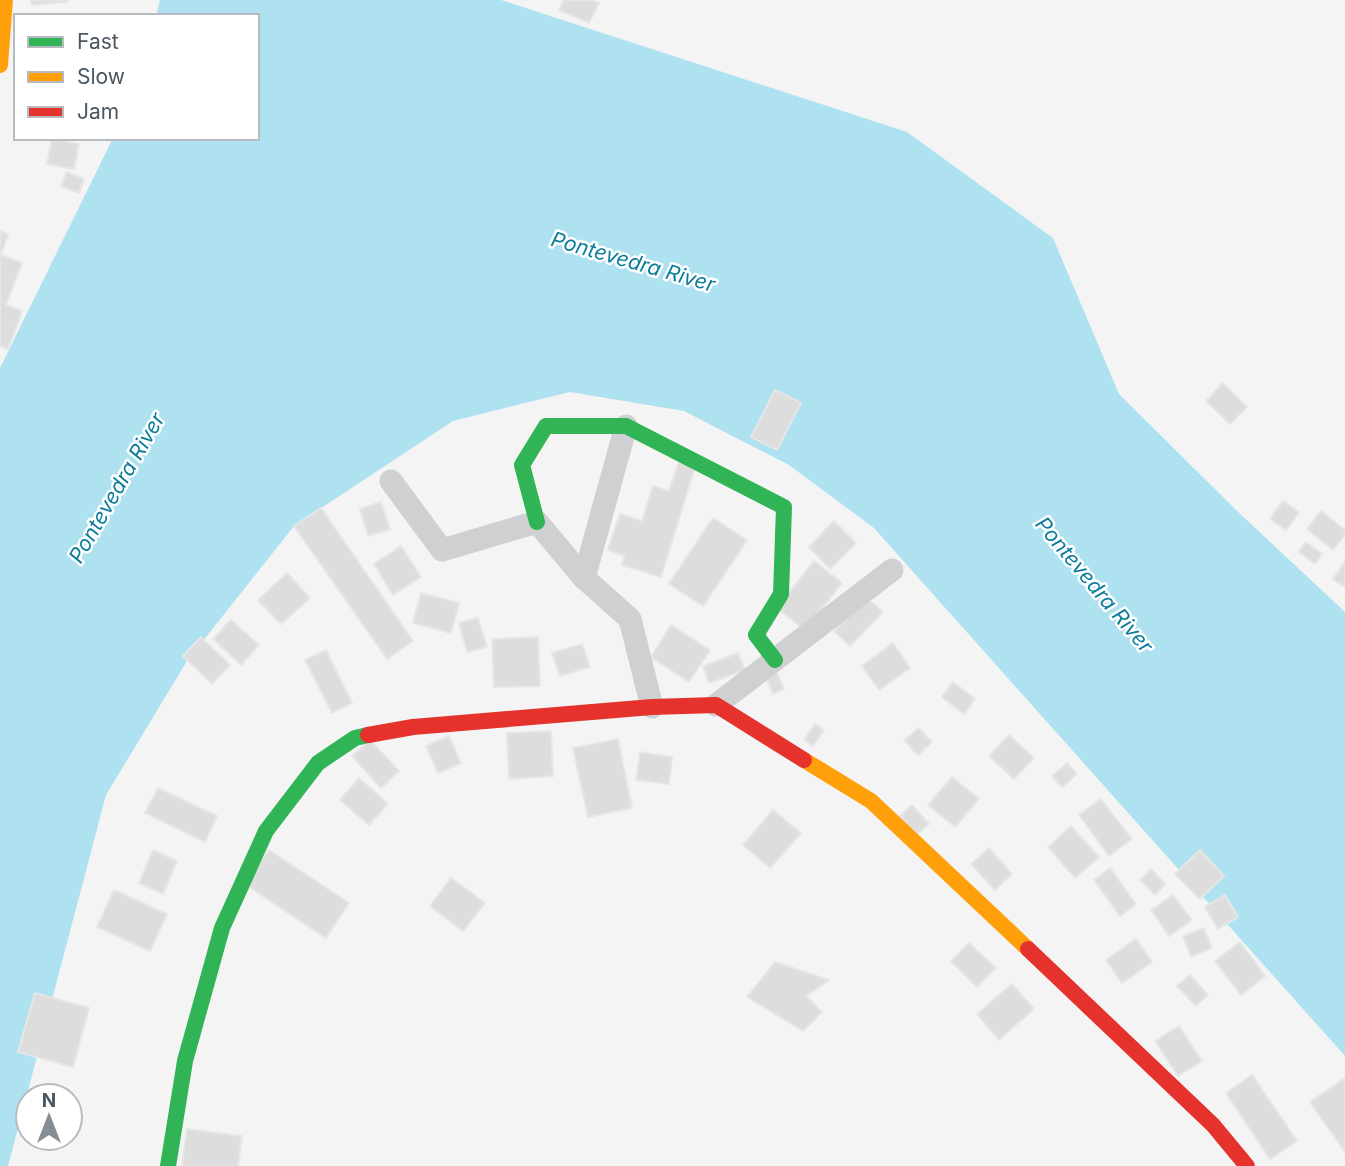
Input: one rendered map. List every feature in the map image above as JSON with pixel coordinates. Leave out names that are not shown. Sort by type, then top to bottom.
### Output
[{"type":"street","points":[[0,65],[5,0]]},
{"type":"street","points":[[652,707],[629,619],[584,578],[537,522],[522,465],[546,426],[626,426],[784,507],[781,594],[756,635],[775,660]]},
{"type":"street","points":[[584,578],[626,426]]},
{"type":"street","points":[[391,481],[442,550],[537,522]]},
{"type":"street","points":[[716,705],[892,570]]},
{"type":"street","points":[[169,1166],[185,1061],[222,928],[267,831],[318,762],[355,738],[413,727],[652,707],[716,705],[871,802],[1213,1125],[1247,1166]]},
{"type":"water","name":"Pontevedra River","points":[[160,0],[501,0],[907,132],[1053,238],[1119,394],[1236,510],[1345,612],[1345,1056],[874,528],[789,465],[684,411],[570,392],[453,421],[294,526],[187,661],[106,795],[30,1082],[14,1082],[14,1143],[8,1166],[0,1166],[0,368],[112,140],[259,140],[259,14],[156,14]]},
{"type":"building","points":[[31,0],[67,0],[67,2],[32,5]]},
{"type":"building","points":[[564,0],[593,0],[599,3],[589,23],[559,10]]},
{"type":"building","points":[[52,140],[79,144],[74,169],[47,164]]},
{"type":"building","points":[[67,172],[84,179],[79,193],[61,186]]},
{"type":"building","points":[[0,231],[8,234],[1,255],[22,263],[6,305],[22,311],[8,349],[0,346]]},
{"type":"building","points":[[1223,383],[1247,407],[1230,424],[1206,401]]},
{"type":"building","points":[[775,390],[801,403],[777,450],[751,437]]},
{"type":"building","points":[[679,462],[695,467],[661,577],[622,565],[625,556],[608,550],[620,514],[642,521],[653,486],[669,491]]},
{"type":"building","points":[[1283,501],[1299,512],[1286,530],[1270,519]]},
{"type":"building","points":[[381,502],[390,529],[368,536],[360,509]]},
{"type":"building","points":[[321,508],[413,641],[387,659],[294,526]]},
{"type":"building","points":[[1321,511],[1345,530],[1345,535],[1333,550],[1307,529]]},
{"type":"building","points":[[713,518],[747,540],[703,606],[669,584]]},
{"type":"building","points":[[834,521],[856,543],[830,569],[809,547]]},
{"type":"building","points":[[1306,542],[1322,554],[1315,564],[1299,552]]},
{"type":"building","points":[[401,546],[421,577],[393,595],[374,564]]},
{"type":"building","points":[[814,561],[842,583],[805,630],[777,608]]},
{"type":"building","points":[[1345,562],[1345,587],[1333,579]]},
{"type":"building","points":[[287,573],[310,598],[281,624],[258,600]]},
{"type":"building","points":[[421,593],[459,603],[451,633],[413,623]]},
{"type":"building","points":[[866,597],[883,612],[850,646],[834,631]]},
{"type":"building","points":[[478,618],[487,647],[467,652],[459,623]]},
{"type":"building","points":[[231,620],[259,645],[241,665],[213,639]]},
{"type":"building","points":[[671,625],[710,650],[689,682],[651,657]]},
{"type":"building","points":[[201,637],[230,665],[212,684],[183,656]]},
{"type":"building","points":[[538,637],[540,686],[494,687],[492,639]]},
{"type":"building","points":[[893,643],[910,668],[879,690],[862,666]]},
{"type":"building","points":[[582,644],[590,667],[560,676],[552,653]]},
{"type":"building","points":[[326,650],[352,703],[332,713],[305,660]]},
{"type":"building","points":[[738,653],[745,670],[709,683],[703,666]]},
{"type":"building","points":[[776,671],[784,689],[773,694],[765,675]]},
{"type":"building","points":[[953,682],[975,699],[964,714],[942,697]]},
{"type":"building","points":[[815,724],[824,730],[813,746],[804,740]]},
{"type":"building","points":[[919,728],[932,742],[918,755],[904,740]]},
{"type":"building","points":[[551,731],[553,776],[509,779],[507,733]]},
{"type":"building","points":[[1009,735],[1034,758],[1014,779],[989,756]]},
{"type":"building","points":[[449,736],[461,763],[438,773],[426,746]]},
{"type":"building","points":[[618,739],[632,808],[588,817],[573,748]]},
{"type":"building","points":[[370,740],[399,771],[381,788],[352,756]]},
{"type":"building","points":[[640,752],[672,757],[669,784],[636,780]]},
{"type":"building","points":[[1067,763],[1077,774],[1062,787],[1052,776]]},
{"type":"building","points":[[952,777],[979,799],[955,827],[928,805]]},
{"type":"building","points":[[359,778],[388,804],[369,825],[340,800]]},
{"type":"building","points":[[158,788],[217,816],[205,842],[145,813]]},
{"type":"building","points":[[1101,799],[1132,839],[1109,856],[1079,815]]},
{"type":"building","points":[[912,805],[929,824],[916,835],[900,816]]},
{"type":"building","points":[[773,810],[801,833],[770,868],[743,845]]},
{"type":"building","points":[[1071,826],[1099,857],[1075,878],[1048,847]]},
{"type":"building","points":[[989,848],[1012,874],[995,890],[971,864]]},
{"type":"building","points":[[153,850],[177,861],[163,894],[139,883]]},
{"type":"building","points":[[269,850],[349,903],[326,938],[245,884]]},
{"type":"building","points":[[1200,850],[1224,876],[1200,899],[1175,874]]},
{"type":"building","points":[[1110,868],[1136,904],[1120,916],[1094,880]]},
{"type":"building","points":[[1151,869],[1165,884],[1155,895],[1140,880]]},
{"type":"building","points":[[451,878],[485,903],[463,931],[430,906]]},
{"type":"building","points":[[114,890],[167,914],[150,951],[97,927]]},
{"type":"building","points":[[1173,895],[1192,920],[1169,936],[1151,910]]},
{"type":"building","points":[[1225,895],[1238,917],[1218,929],[1205,907]]},
{"type":"building","points":[[1204,928],[1212,948],[1191,957],[1183,936]]},
{"type":"building","points":[[1136,939],[1152,962],[1122,983],[1106,960]]},
{"type":"building","points":[[1240,942],[1265,976],[1241,995],[1215,961]]},
{"type":"building","points":[[969,943],[996,968],[977,987],[951,961]]},
{"type":"building","points":[[775,962],[829,980],[806,996],[822,1012],[803,1031],[747,997]]},
{"type":"building","points":[[1190,975],[1208,995],[1196,1006],[1177,986]]},
{"type":"building","points":[[1012,984],[1034,1009],[999,1040],[977,1014]]},
{"type":"building","points":[[35,993],[89,1008],[73,1067],[18,1052]]},
{"type":"building","points":[[1179,1026],[1202,1061],[1178,1076],[1155,1041]]},
{"type":"building","points":[[1252,1075],[1297,1141],[1270,1159],[1226,1093]]},
{"type":"building","points":[[1345,1078],[1345,1152],[1310,1102]]},
{"type":"building","points":[[187,1129],[242,1136],[238,1166],[182,1166]]},
{"type":"traffic: fast","points":[[537,522],[522,465],[546,426],[626,426],[784,507],[781,594],[756,635],[775,660]]},
{"type":"traffic: fast","points":[[168,1166],[185,1061],[222,928],[266,831],[318,763],[355,738],[368,735]]},
{"type":"traffic: slow","points":[[0,65],[5,0]]},
{"type":"traffic: slow","points":[[804,760],[871,801],[1028,949]]},
{"type":"traffic: jam","points":[[368,735],[413,727],[652,707],[716,705],[804,760]]},
{"type":"traffic: jam","points":[[1028,949],[1213,1125],[1247,1166]]}]
